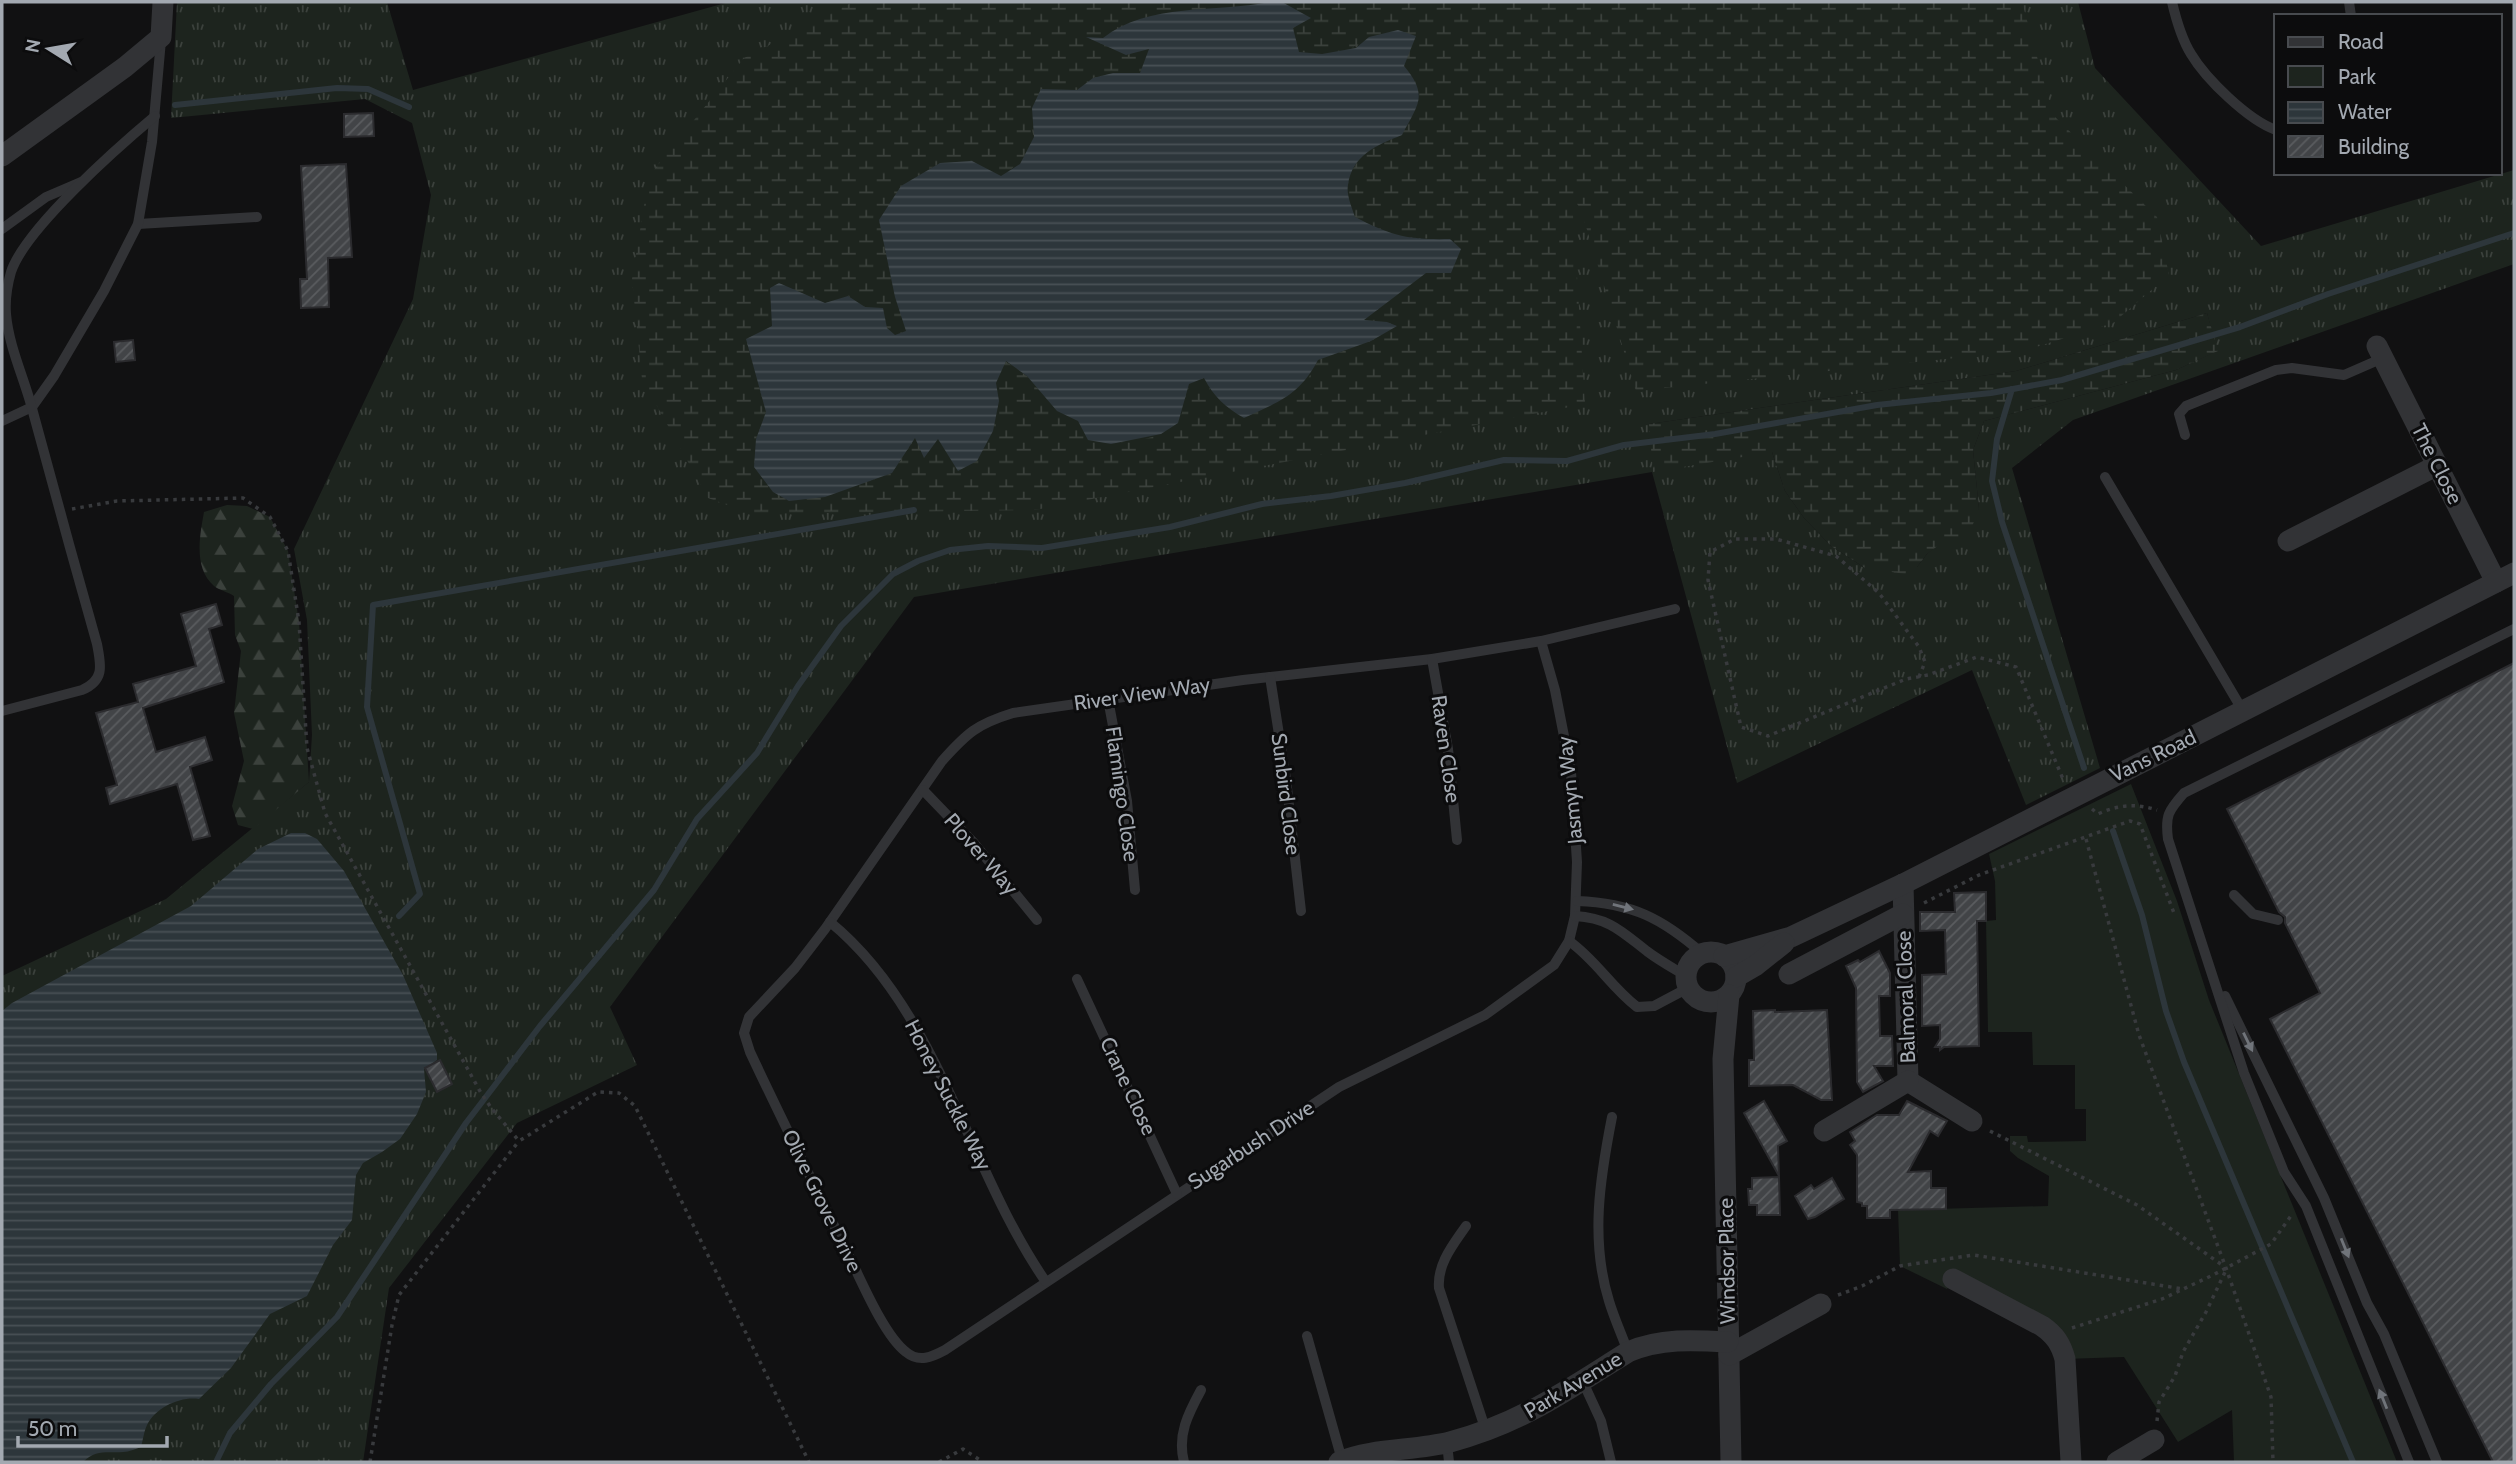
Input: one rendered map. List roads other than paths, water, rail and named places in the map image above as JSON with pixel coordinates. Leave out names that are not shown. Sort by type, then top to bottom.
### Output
[{"type":"street","points":[[2,156],[161,37],[163,2]]},
{"type":"street","name":"The Close","points":[[2380,352],[2438,465],[2505,577]]},
{"type":"street","points":[[2288,541],[2438,465]]},
{"type":"street","name":"Vans Road","points":[[1713,955],[1791,937],[2080,801],[2243,711],[2505,577]]},
{"type":"street","name":"Balmoral Close","points":[[1903,884],[1908,1081]]},
{"type":"street","name":"Balmoral Close","points":[[1789,974],[1903,914]]},
{"type":"street","name":"Vans Road","points":[[1732,986],[1791,937]]},
{"type":"street","points":[[1713,955],[1733,965],[1732,986],[1719,1001],[1708,1002],[1691,987],[1689,967],[1695,959],[1713,955]]},
{"type":"street","name":"Windsor Place","points":[[1731,1462],[1723,1059],[1732,986]]},
{"type":"street","name":"Windsor Place","points":[[1691,987],[1711,1024],[1723,1059]]},
{"type":"street","name":"Balmoral Close","points":[[1908,1081],[1972,1121]]},
{"type":"street","name":"Balmoral Close","points":[[1824,1131],[1908,1081]]},
{"type":"street","points":[[1953,1279],[2042,1326],[2053,1334],[2062,1346],[2071,1462]]},
{"type":"street","points":[[1728,1349],[1821,1304]]},
{"type":"street","name":"Park Avenue","points":[[1340,1461],[1448,1452],[1486,1431],[1547,1404],[1628,1352],[1656,1342],[1728,1349]]},
{"type":"street","points":[[2117,1462],[2154,1440]]},
{"type":"lane","points":[[2172,2],[2178,25],[2199,66],[2253,118],[2274,129]]},
{"type":"lane","points":[[2,421],[32,407],[75,341],[138,224],[149,169],[161,37]]},
{"type":"lane","points":[[2,711],[92,686],[100,671],[97,644],[6,316],[9,282],[19,255],[39,228],[86,179],[155,117]]},
{"type":"lane","points":[[2,229],[46,197],[86,179]]},
{"type":"lane","points":[[138,224],[257,217]]},
{"type":"lane","points":[[2185,435],[2179,417],[2182,410],[2276,370],[2292,368],[2344,375],[2380,352]]},
{"type":"lane","points":[[2105,477],[2243,711]]},
{"type":"lane","name":"River View Way","points":[[749,1017],[796,968],[942,761],[964,736],[987,721],[1013,713],[1108,699],[1432,659],[1541,641],[1675,609]]},
{"type":"lane","points":[[2409,1462],[2306,1206],[2284,1172],[2249,1085],[2168,839],[2166,820],[2172,807],[2185,793],[2514,629]]},
{"type":"lane","name":"Jasmyn Way","points":[[1541,641],[1558,703],[1571,772],[1577,901],[1569,941]]},
{"type":"lane","name":"Raven Close","points":[[1432,659],[1448,749],[1457,840]]},
{"type":"lane","name":"Sunbird Close","points":[[1270,677],[1286,779],[1301,911]]},
{"type":"lane","name":"Flamingo Close","points":[[1108,699],[1127,801],[1135,890]]},
{"type":"lane","name":"Plover Way","points":[[923,790],[973,842],[1037,920]]},
{"type":"lane","points":[[2234,895],[2253,914],[2278,920]]},
{"type":"lane","points":[[1577,901],[1600,902],[1641,912],[1666,924],[1713,955]]},
{"type":"lane","points":[[1569,941],[1589,956],[1617,992],[1637,1007],[1654,1006],[1691,987],[1609,922],[1595,917],[1575,916]]},
{"type":"lane","name":"Honey Suckle Way","points":[[830,922],[872,962],[909,1018],[950,1095],[1018,1238],[1046,1282]]},
{"type":"lane","name":"Sugarbush Drive","points":[[933,1357],[1339,1087],[1485,1015],[1554,965],[1569,941]]},
{"type":"lane","points":[[2207,959],[2324,1198],[2367,1303],[2385,1334],[2437,1462]]},
{"type":"lane","name":"Crane Close","points":[[1077,979],[1177,1194]]},
{"type":"lane","name":"Olive Grove Drive","points":[[749,1017],[745,1025],[746,1042],[870,1300],[897,1343],[906,1352],[915,1357],[933,1357]]},
{"type":"lane","points":[[1612,1117],[1601,1182],[1598,1242],[1609,1301],[1628,1352]]},
{"type":"lane","points":[[1466,1226],[1444,1260],[1438,1280],[1486,1431]]},
{"type":"lane","points":[[1307,1336],[1340,1461]]},
{"type":"lane","points":[[1583,1382],[1601,1421],[1611,1462]]},
{"type":"lane","points":[[1184,1462],[1181,1435],[1201,1390]]},
{"type":"water","points":[[1282,2],[1311,18],[1293,28],[1299,52],[1322,54],[1356,48],[1369,37],[1398,30],[1416,36],[1404,66],[1412,76],[1419,93],[1416,107],[1402,135],[1375,147],[1360,159],[1350,175],[1348,193],[1355,217],[1390,233],[1423,239],[1450,239],[1461,249],[1451,273],[1426,273],[1364,320],[1387,322],[1397,326],[1371,341],[1318,360],[1295,390],[1244,418],[1221,401],[1204,378],[1189,384],[1178,423],[1161,434],[1111,444],[1088,440],[1078,421],[1057,411],[1027,376],[1006,361],[996,383],[999,401],[993,431],[977,461],[958,471],[938,439],[924,458],[915,438],[892,473],[825,497],[789,501],[773,492],[754,467],[756,439],[766,412],[746,339],[772,326],[770,288],[779,283],[825,303],[848,296],[865,307],[883,308],[887,328],[895,335],[906,331],[895,297],[879,220],[901,186],[940,163],[972,161],[1001,176],[1020,164],[1034,137],[1032,108],[1041,89],[1077,90],[1093,78],[1113,73],[1140,73],[1149,49],[1126,55],[1086,37],[1103,38],[1121,27],[1162,14]]},
{"type":"water","points":[[291,833],[305,833],[317,839],[344,871],[403,975],[437,1053],[437,1060],[424,1069],[426,1092],[417,1114],[400,1139],[363,1163],[356,1175],[352,1220],[333,1245],[307,1296],[270,1314],[231,1368],[199,1399],[177,1401],[156,1413],[147,1425],[141,1447],[132,1450],[97,1453],[83,1462],[2,1462],[2,1011],[12,1003],[191,906],[258,849]]},
{"type":"waterway","points":[[175,105],[337,88],[368,89],[409,107]]},
{"type":"waterway","points":[[216,1462],[230,1433],[271,1384],[337,1317],[466,1123],[540,1026],[654,890],[697,819],[757,753],[798,686],[841,626],[893,574],[918,561],[950,550],[988,546],[1042,548],[1170,527],[1262,504],[1331,496],[1405,483],[1504,460],[1567,461],[1624,445],[1715,434],[1877,405],[1991,393],[2062,380],[2240,327],[2328,294],[2514,233]]},
{"type":"waterway","points":[[2012,389],[1997,439],[1992,481],[2002,522],[2084,768]]},
{"type":"waterway","points":[[399,916],[420,894],[367,707],[373,605],[914,510]]},
{"type":"waterway","points":[[2113,831],[2142,915],[2166,1011],[2184,1062],[2353,1462]]}]
